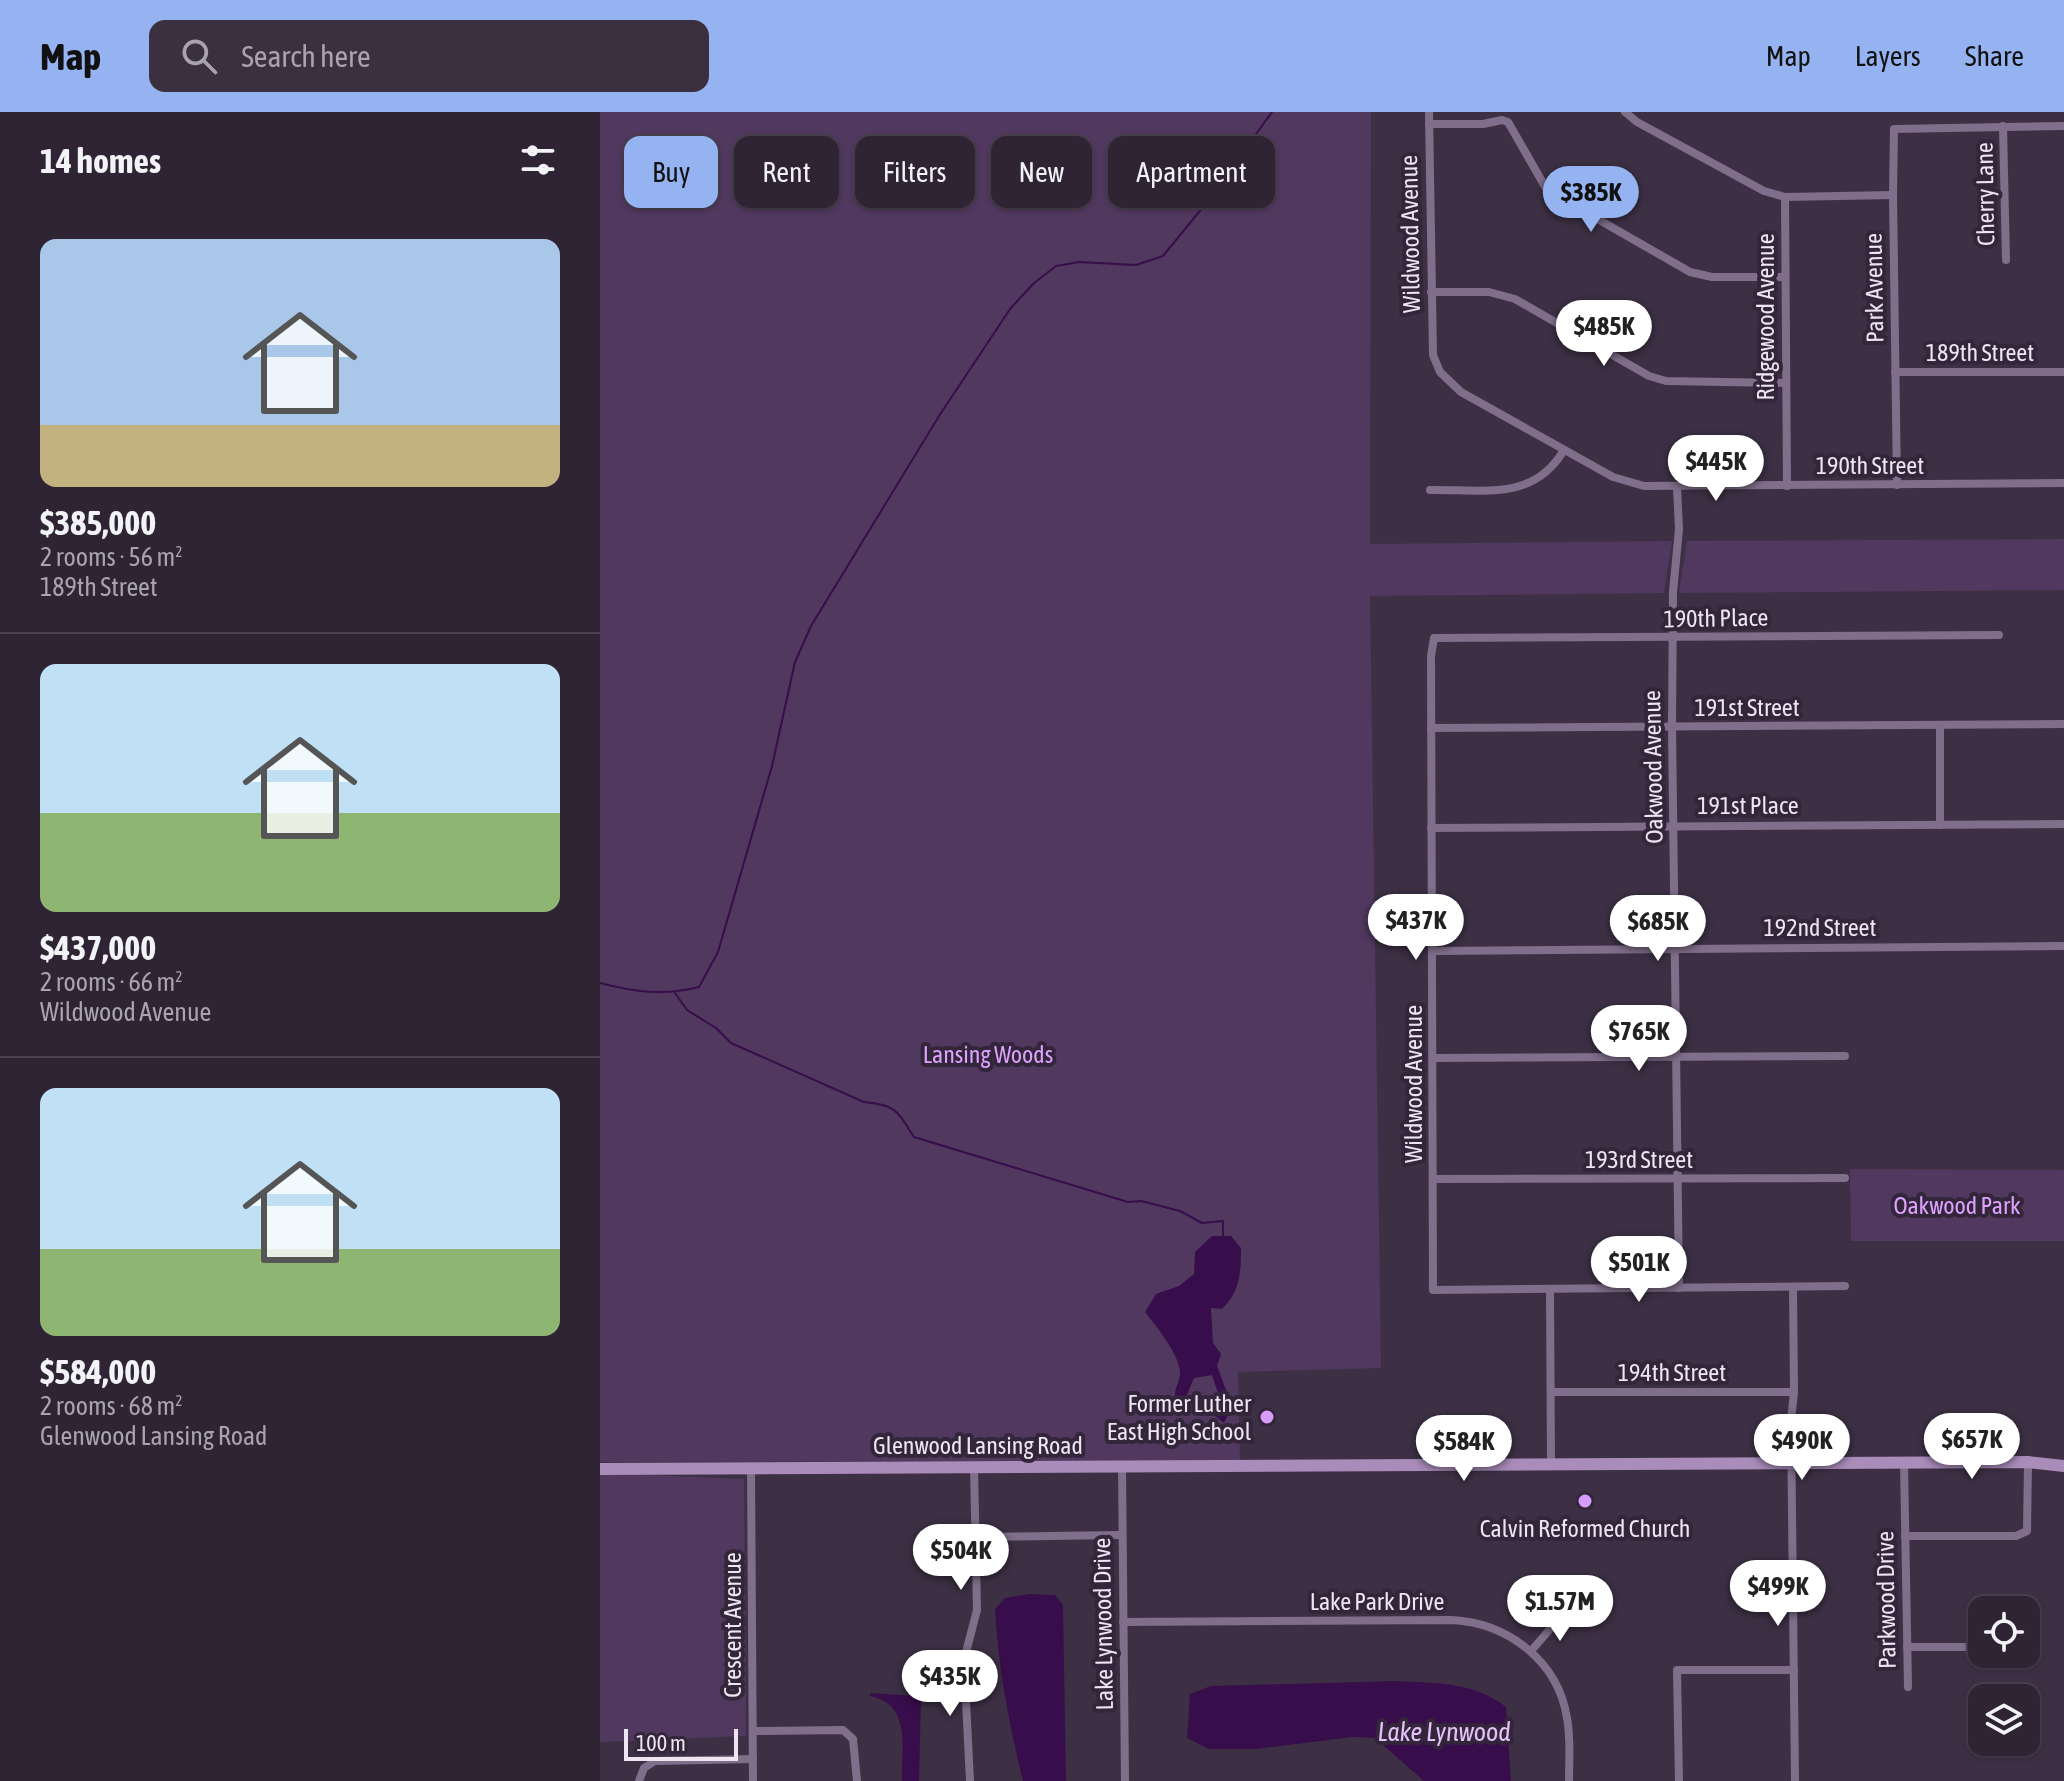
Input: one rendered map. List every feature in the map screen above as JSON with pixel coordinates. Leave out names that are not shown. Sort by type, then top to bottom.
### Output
[{"type":"main road","name":"Glenwood Lansing Road","points":[[2028,1462],[2064,1457]]},
{"type":"main road","name":"Glenwood Lansing Road","points":[[600,1469],[2028,1462],[2064,1466]]},
{"type":"street","name":"Wildwood Avenue","points":[[1429,112],[1433,355]]},
{"type":"street","points":[[1625,112],[1637,122],[1764,191],[1785,197],[1893,195]]},
{"type":"street","points":[[1429,124],[1508,122],[1547,190],[1690,272],[1712,277],[1785,277]]},
{"type":"street","points":[[2003,126],[2064,126]]},
{"type":"street","name":"Park Avenue","points":[[1897,485],[1894,129],[2003,126]]},
{"type":"street","name":"Cherry Lane","points":[[2003,126],[2006,260]]},
{"type":"street","name":"Ridgewood Avenue","points":[[1785,197],[1787,486]]},
{"type":"street","points":[[1431,292],[1489,292],[1515,299],[1649,376],[1666,381],[1786,383]]},
{"type":"street","name":"190th Street","points":[[1433,355],[1440,372],[1453,386],[1624,482],[1677,487],[2064,483]]},
{"type":"street","name":"189th Street","points":[[1895,372],[2064,372]]},
{"type":"street","points":[[1430,490],[1498,489],[1526,485],[1548,472],[1564,450]]},
{"type":"street","name":"Oakwood Avenue","points":[[1677,487],[1679,529],[1673,592],[1672,727],[1679,1288]]},
{"type":"street","name":"190th Place","points":[[1434,638],[1999,635]]},
{"type":"street","name":"Wildwood Avenue","points":[[1434,638],[1431,656],[1433,1290],[1550,1289]]},
{"type":"street","name":"191st Street","points":[[1431,728],[2064,724]]},
{"type":"street","points":[[1940,725],[1940,825]]},
{"type":"street","name":"191st Place","points":[[1431,828],[2064,824]]},
{"type":"street","name":"192nd Street","points":[[1432,951],[2064,946]]},
{"type":"street","points":[[1433,1058],[1845,1056]]},
{"type":"street","name":"193rd Street","points":[[1433,1179],[1845,1178]]},
{"type":"street","points":[[1551,1465],[1550,1289],[1845,1286]]},
{"type":"street","points":[[1793,1287],[1791,1464],[1795,1781]]},
{"type":"street","name":"194th Street","points":[[1551,1392],[1794,1392]]},
{"type":"street","points":[[1905,1536],[2016,1536],[2027,1531],[2028,1462]]},
{"type":"street","name":"Parkwood Drive","points":[[1904,1463],[1908,1687]]},
{"type":"street","points":[[970,1781],[965,1656],[977,1610],[974,1467]]},
{"type":"street","name":"Lake Lynwood Drive","points":[[1122,1467],[1125,1781]]},
{"type":"street","name":"Crescent Avenue","points":[[751,1468],[753,1781]]},
{"type":"street","points":[[977,1537],[1121,1535]]},
{"type":"street","points":[[1531,1651],[1564,1613]]},
{"type":"street","name":"Lake Park Drive","points":[[1123,1622],[1462,1621],[1502,1631],[1531,1651],[1549,1673],[1564,1705],[1569,1731],[1569,1781]]},
{"type":"street","points":[[1907,1647],[1968,1647]]},
{"type":"street","points":[[1679,1781],[1677,1670],[1794,1670]]},
{"type":"street","points":[[753,1731],[843,1730],[853,1739],[857,1781]]},
{"type":"street","points":[[639,1781],[644,1768],[655,1761],[753,1759]]},
{"type":"green space","name":"Lansing Woods","points":[[600,112],[1371,112],[1370,544],[1672,541],[1664,593],[1370,596],[1381,1368],[1238,1372],[1240,1461],[600,1462]]},
{"type":"green space","points":[[2064,539],[2064,590],[1679,593],[1687,541]]},
{"type":"green space","name":"Oakwood Park","points":[[1850,1169],[2064,1170],[2064,1241],[1851,1241]]},
{"type":"green space","points":[[600,1473],[744,1479],[746,1736],[600,1742]]},
{"type":"water","points":[[1212,1236],[1231,1236],[1241,1248],[1240,1273],[1233,1296],[1222,1309],[1211,1308],[1213,1343],[1221,1354],[1217,1366],[1232,1406],[1224,1423],[1213,1414],[1218,1393],[1212,1375],[1194,1378],[1186,1397],[1177,1405],[1175,1392],[1179,1367],[1167,1342],[1145,1312],[1156,1294],[1179,1286],[1194,1274],[1195,1252]]},
{"type":"water","points":[[1029,1594],[1055,1595],[1063,1605],[1066,1781],[1023,1781],[1009,1717],[995,1609],[1005,1598]]},
{"type":"water","name":"Lake Lynwood","points":[[1397,1681],[1468,1688],[1506,1707],[1511,1781],[1424,1781],[1375,1738],[1353,1737],[1255,1749],[1209,1749],[1187,1738],[1190,1694],[1211,1686]]},
{"type":"water","points":[[870,1693],[921,1699],[919,1781],[902,1781],[903,1742],[898,1718],[893,1708],[870,1696]]},
{"type":"waterway","points":[[600,983],[649,992],[699,987],[718,952],[772,766],[795,662],[811,626],[939,416],[1010,309],[1034,283],[1056,266],[1079,262],[1136,265],[1163,256],[1272,112]]},
{"type":"waterway","points":[[675,993],[687,1010],[716,1028],[731,1043],[864,1102],[890,1108],[899,1115],[914,1137],[1128,1202],[1141,1201],[1180,1211],[1202,1223],[1223,1221],[1223,1236]]},
{"type":"place","name":"Former Luther East High School","points":[[1267,1417]]},
{"type":"place","name":"Calvin Reformed Church","points":[[1585,1501]]}]
